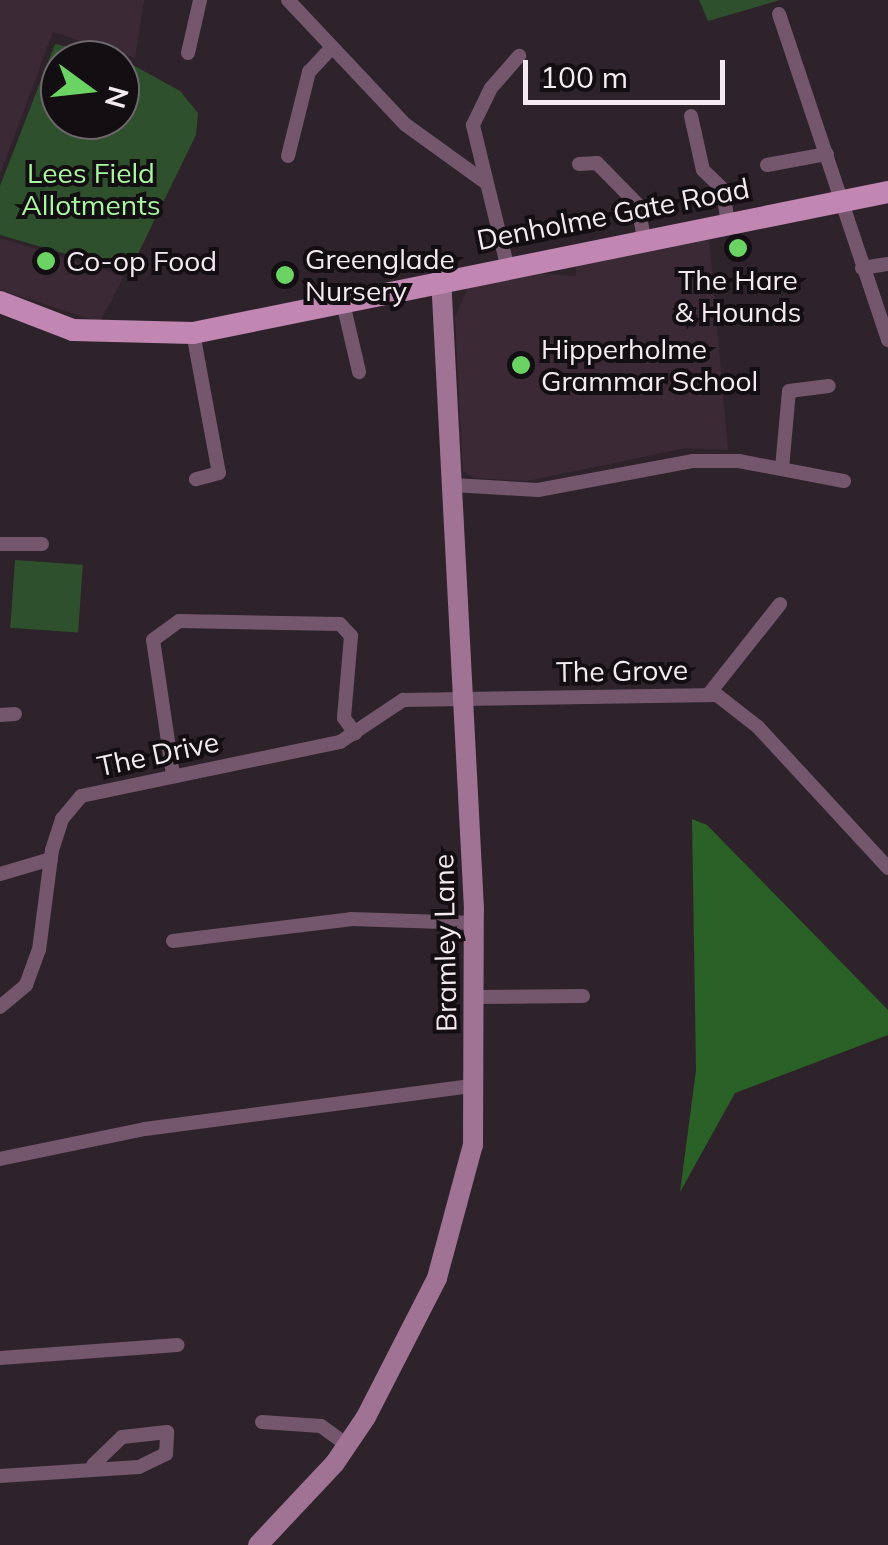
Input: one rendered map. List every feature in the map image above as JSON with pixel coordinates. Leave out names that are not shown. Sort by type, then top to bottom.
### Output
[{"type":"main road","name":"Denholme Gate Road","points":[[0,302],[74,330],[193,333],[441,278],[888,192]]},
{"type":"street","points":[[188,54],[200,0]]},
{"type":"street","points":[[288,0],[418,136],[484,182]]},
{"type":"street","points":[[779,14],[888,340]]},
{"type":"street","points":[[288,156],[309,72],[332,48]]},
{"type":"street","points":[[507,266],[472,125],[520,56]]},
{"type":"street","points":[[691,116],[703,170],[723,189],[728,223]]},
{"type":"street","points":[[767,165],[827,154]]},
{"type":"street","points":[[579,164],[597,163],[638,205],[644,240]]},
{"type":"street","points":[[862,268],[888,264]]},
{"type":"street","name":"Bramley Lane","points":[[258,1545],[349,1446],[450,1242],[473,1145],[474,923],[441,278]]},
{"type":"street","points":[[344,302],[359,372]]},
{"type":"street","points":[[193,333],[219,472],[196,479]]},
{"type":"street","points":[[782,468],[789,391],[830,386]]},
{"type":"street","points":[[452,485],[538,490],[693,461],[782,468],[844,480]]},
{"type":"street","points":[[0,544],[42,544]]},
{"type":"street","points":[[708,695],[780,604]]},
{"type":"street","points":[[174,775],[153,640],[179,621],[340,624],[351,636],[344,718],[354,733]]},
{"type":"street","name":"The Grove","points":[[465,700],[708,695],[758,727],[888,868]]},
{"type":"street","name":"The Drive","points":[[0,1007],[26,985],[39,950],[51,859],[62,819],[81,796],[340,742],[404,700],[465,700]]},
{"type":"street","points":[[0,874],[51,859]]},
{"type":"street","points":[[174,941],[351,920],[474,923]]},
{"type":"street","points":[[474,997],[583,996]]},
{"type":"street","points":[[0,1159],[146,1129],[473,1086]]},
{"type":"street","points":[[0,1358],[178,1344]]},
{"type":"street","points":[[262,1422],[321,1426],[349,1446]]},
{"type":"street","points":[[0,1476],[152,1460],[166,1454],[167,1432],[122,1438],[92,1465]]},
{"type":"shaded area","points":[[0,0],[144,0],[138,40],[78,40],[53,32],[50,40],[40,40],[40,67],[0,174]]},
{"type":"shaded area","name":"Hipperholme Grammar School","points":[[709,237],[728,450],[686,448],[527,481],[474,478],[463,471],[455,318],[469,285],[531,273],[576,276],[576,261]]},
{"type":"shaded area","points":[[0,238],[124,276],[100,322],[0,290]]},
{"type":"green space","points":[[699,0],[780,0],[708,21]]},
{"type":"green space","name":"Lees Field Allotments","points":[[140,69],[180,91],[198,113],[196,135],[129,272],[0,235],[0,186],[40,83],[40,140],[140,140]]},
{"type":"green space","points":[[15,560],[83,565],[78,633],[10,628]]},
{"type":"green space","points":[[692,819],[707,825],[888,1010],[888,1035],[735,1093],[680,1192],[696,1070]]},
{"type":"place","name":"The Hare & Hounds","points":[[738,248]]},
{"type":"place","name":"Co-op Food","points":[[46,261]]},
{"type":"place","name":"Greenglade Nursery","points":[[285,275]]},
{"type":"place","name":"Hipperholme Grammar School","points":[[521,365]]}]
